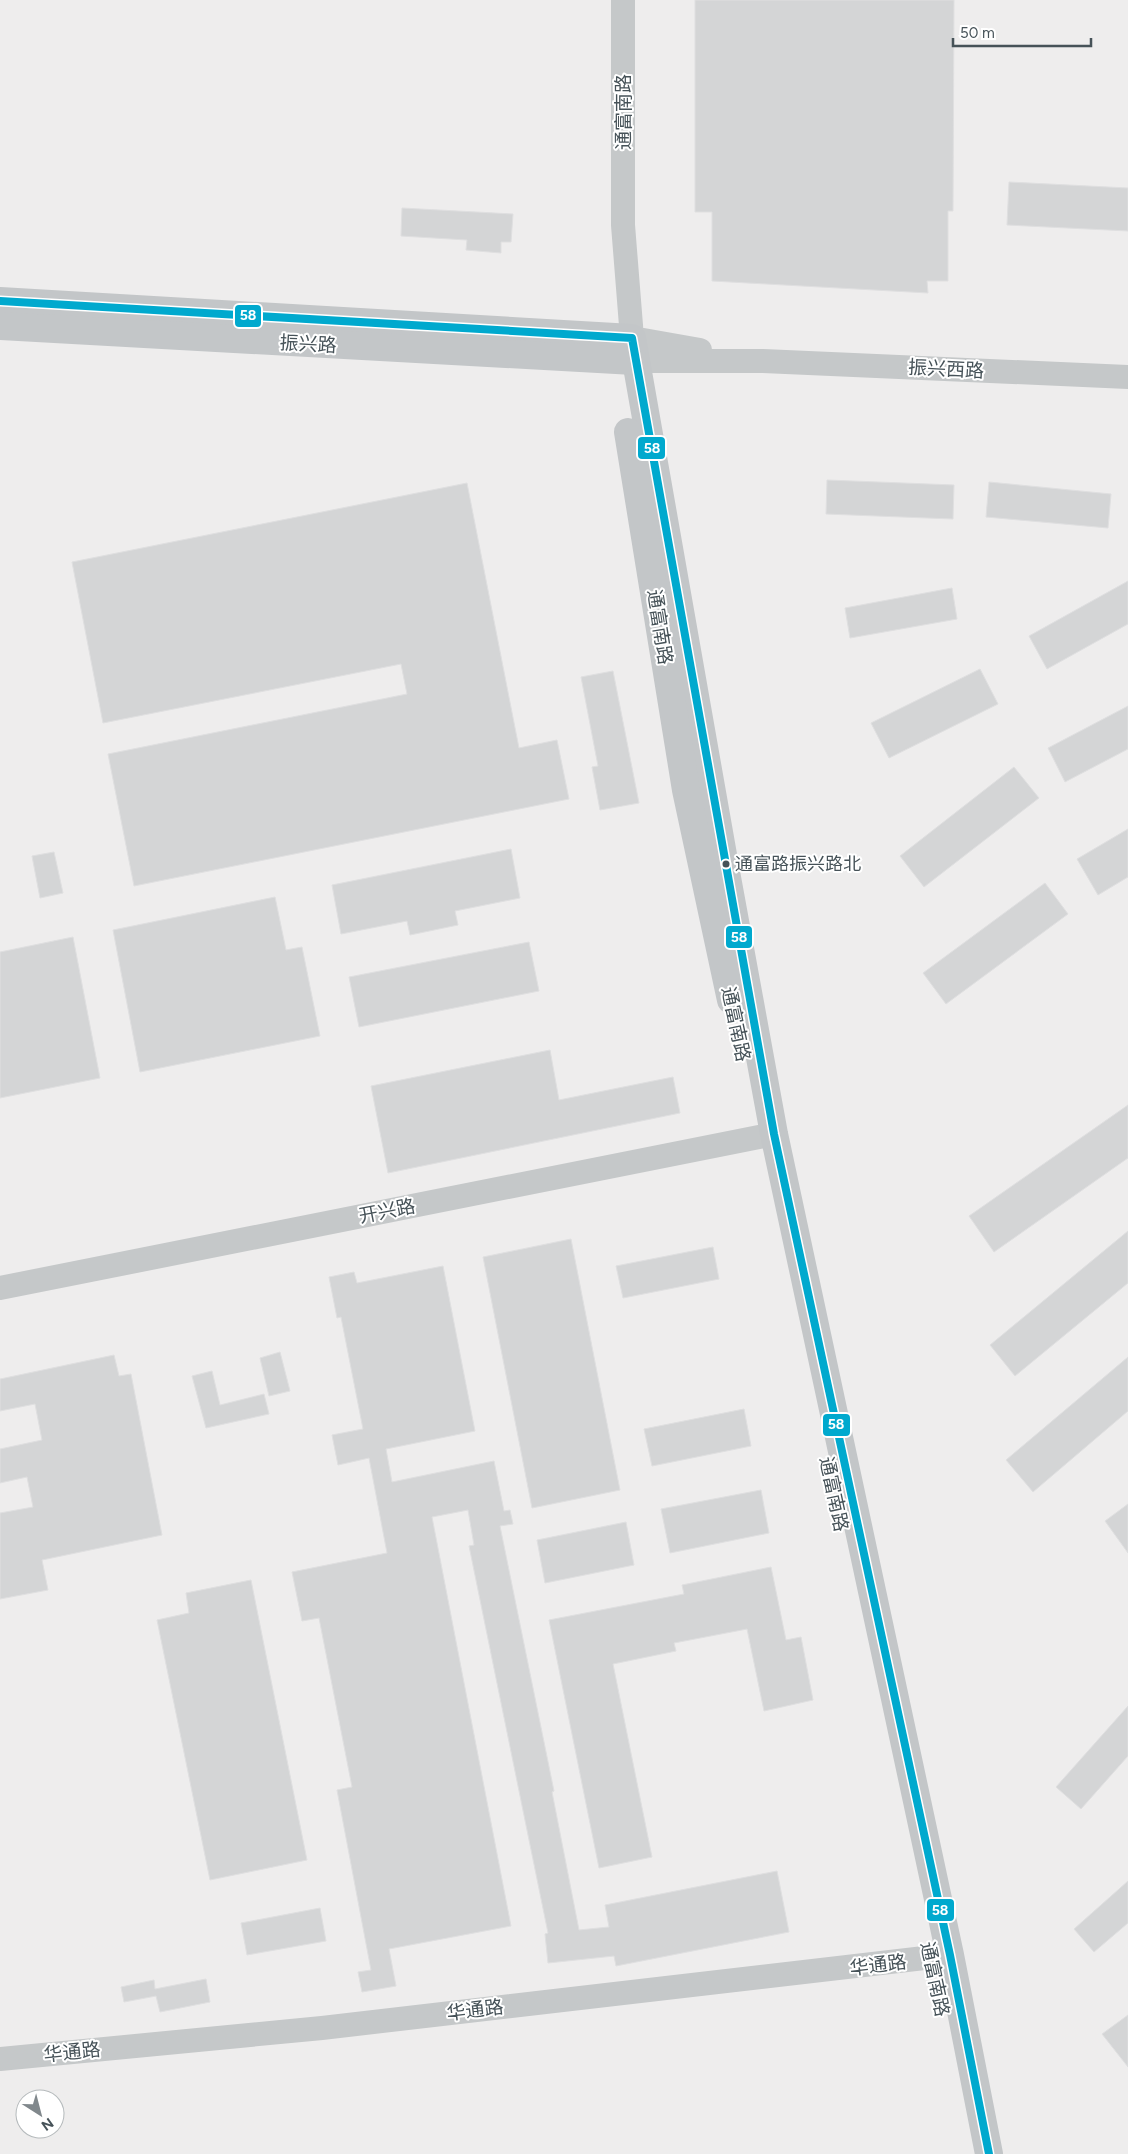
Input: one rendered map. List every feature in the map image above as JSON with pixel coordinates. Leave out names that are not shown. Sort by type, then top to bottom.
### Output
[{"type":"main road","name":"振兴路","points":[[0,301],[624,350]]},
{"type":"main road","name":"振兴路","points":[[0,326],[624,350]]},
{"type":"main road","name":"通富南路","points":[[624,350],[686,790],[767,1135],[940,1957],[989,2154]]},
{"type":"main road","name":"通富南路","points":[[940,1957],[970,2154]]},
{"type":"street","name":"通富南路","points":[[623,0],[622,225],[624,350]]},
{"type":"street","name":"振兴西路","points":[[624,350],[763,361],[1128,377]]},
{"type":"street","name":"开兴路","points":[[0,1288],[767,1135]]},
{"type":"street","name":"华通路","points":[[0,2059],[322,2028],[940,1957]]},
{"type":"building","points":[[695,0],[954,0],[953,211],[948,211],[948,281],[927,281],[928,293],[712,281],[712,212],[695,212]]},
{"type":"building","points":[[1009,182],[1128,188],[1128,231],[1007,225]]},
{"type":"building","points":[[402,208],[513,214],[511,242],[501,242],[501,253],[466,250],[467,240],[401,236]]},
{"type":"building","points":[[827,480],[954,485],[953,519],[826,514]]},
{"type":"building","points":[[989,482],[1111,494],[1108,528],[986,517]]},
{"type":"building","points":[[467,483],[519,748],[557,740],[569,799],[134,886],[108,754],[407,694],[401,664],[103,723],[72,562]]},
{"type":"building","points":[[1128,581],[1128,624],[1047,669],[1029,636]]},
{"type":"building","points":[[952,588],[957,619],[850,638],[845,608]]},
{"type":"building","points":[[980,669],[998,704],[889,758],[871,723]]},
{"type":"building","points":[[613,671],[639,803],[600,810],[592,767],[598,766],[581,677]]},
{"type":"building","points":[[1128,706],[1128,749],[1065,782],[1048,748]]},
{"type":"building","points":[[1014,767],[1039,798],[924,887],[900,856]]},
{"type":"building","points":[[1128,829],[1128,877],[1098,895],[1077,859]]},
{"type":"building","points":[[511,849],[520,898],[455,911],[458,925],[410,935],[407,921],[341,934],[332,885]]},
{"type":"building","points":[[54,852],[63,893],[40,898],[32,856]]},
{"type":"building","points":[[1045,883],[1068,914],[946,1004],[923,973]]},
{"type":"building","points":[[275,897],[286,950],[302,947],[320,1036],[140,1072],[113,930]]},
{"type":"building","points":[[73,937],[100,1078],[0,1098],[0,952]]},
{"type":"building","points":[[529,942],[539,991],[359,1027],[349,977]]},
{"type":"building","points":[[550,1050],[559,1100],[673,1077],[680,1113],[388,1173],[371,1086]]},
{"type":"building","points":[[1128,1105],[1128,1158],[994,1252],[969,1216]]},
{"type":"building","points":[[1128,1231],[1128,1283],[1015,1376],[990,1345]]},
{"type":"building","points":[[571,1239],[620,1490],[532,1508],[483,1257]]},
{"type":"building","points":[[713,1247],[719,1279],[623,1298],[616,1266]]},
{"type":"building","points":[[443,1266],[475,1431],[386,1449],[392,1482],[494,1461],[504,1511],[510,1510],[513,1524],[500,1526],[554,1791],[552,1792],[579,1930],[609,1927],[605,1905],[777,1871],[789,1932],[616,1966],[614,1956],[548,1963],[545,1934],[548,1933],[469,1546],[474,1545],[468,1510],[432,1517],[511,1926],[389,1949],[396,1986],[362,1992],[358,1972],[371,1970],[337,1790],[352,1787],[319,1618],[302,1621],[292,1572],[387,1553],[369,1458],[338,1465],[332,1435],[363,1429],[341,1317],[337,1318],[329,1277],[354,1272],[357,1283]]},
{"type":"building","points":[[280,1352],[290,1391],[269,1396],[260,1358]]},
{"type":"building","points":[[114,1355],[119,1376],[131,1374],[162,1535],[42,1560],[48,1590],[0,1599],[0,1513],[33,1507],[27,1477],[0,1483],[0,1449],[42,1440],[35,1404],[0,1411],[0,1379]]},
{"type":"building","points":[[1128,1357],[1128,1411],[1033,1492],[1006,1460]]},
{"type":"building","points":[[212,1371],[220,1405],[264,1394],[269,1414],[206,1428],[192,1376]]},
{"type":"building","points":[[744,1409],[751,1446],[652,1466],[644,1429]]},
{"type":"building","points":[[761,1490],[769,1533],[670,1553],[661,1509]]},
{"type":"building","points":[[1128,1504],[1128,1553],[1105,1521]]},
{"type":"building","points":[[626,1522],[634,1565],[545,1583],[537,1540]]},
{"type":"building","points":[[771,1567],[786,1640],[801,1637],[813,1700],[764,1711],[747,1629],[674,1643],[676,1651],[613,1664],[652,1857],[599,1868],[549,1620],[684,1594],[682,1585]]},
{"type":"building","points":[[251,1580],[307,1860],[210,1880],[157,1620],[189,1613],[186,1593]]},
{"type":"building","points":[[1128,1706],[1128,1756],[1081,1809],[1056,1787]]},
{"type":"building","points":[[1128,1881],[1128,1923],[1094,1952],[1074,1929]]},
{"type":"building","points":[[320,1908],[326,1941],[247,1955],[241,1923]]},
{"type":"building","points":[[206,1979],[210,2002],[160,2012],[156,1996],[124,2002],[121,1987],[154,1980],[155,1989]]},
{"type":"building","points":[[1128,2015],[1128,2067],[1102,2034]]},
{"type":"transit line","name":"58","points":[[0,301],[632,338],[774,1134],[950,1955],[989,2154]]},
{"type":"place","name":"通富路振兴路北","points":[[726,864]]}]
